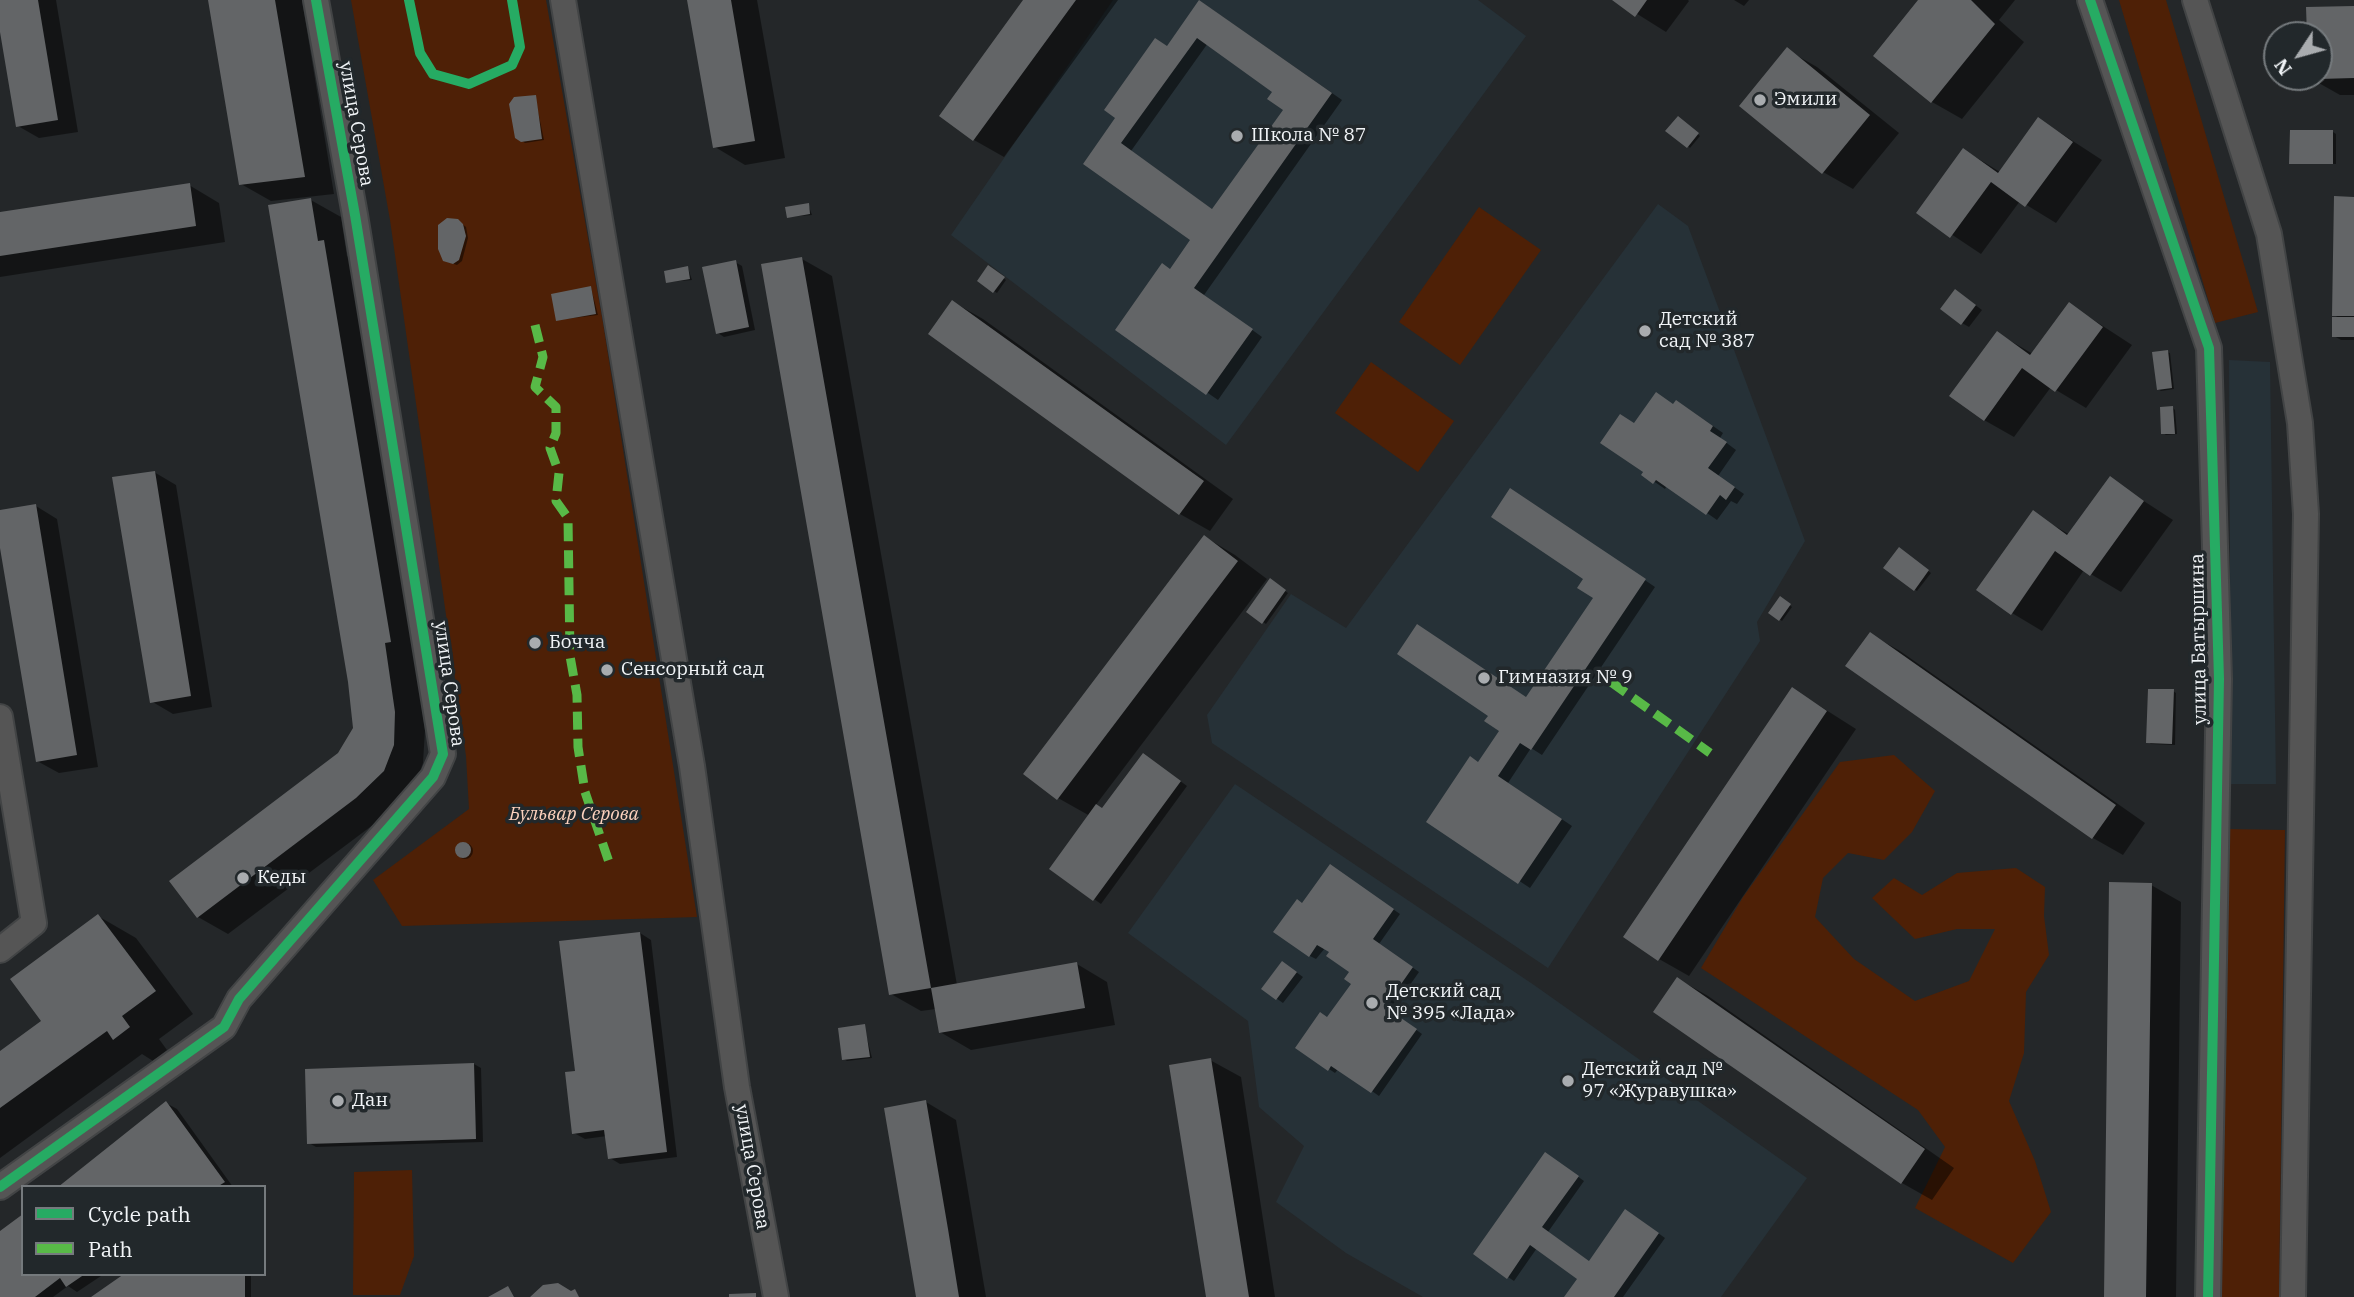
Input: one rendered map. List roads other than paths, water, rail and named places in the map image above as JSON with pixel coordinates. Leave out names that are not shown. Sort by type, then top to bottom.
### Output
[{"type":"street","name":"улица Серова","points":[[0,1187],[224,1027],[239,999],[433,777],[443,754],[362,256],[316,0]]},
{"type":"street","name":"улица Серова","points":[[563,0],[692,766],[737,1087],[776,1297]]},
{"type":"street","name":"улица Батыршина","points":[[2090,0],[2209,348],[2219,679],[2208,1297]]},
{"type":"street","points":[[2195,0],[2269,234],[2300,423],[2306,514],[2293,1297]]},
{"type":"street","points":[[0,717],[34,923],[0,950]]},
{"type":"place","name":"Эмили","points":[[1760,100]]},
{"type":"place","name":"Школа № 87","points":[[1237,136]]},
{"type":"place","name":"Детский сад № 387","points":[[1645,331]]},
{"type":"place","name":"Бочча","points":[[535,643]]},
{"type":"place","name":"Сенсорный сад","points":[[607,670]]},
{"type":"place","name":"Гимназия № 9","points":[[1484,678]]},
{"type":"place","name":"Кеды","points":[[243,878]]},
{"type":"place","name":"Детский сад № 395 «Лада»","points":[[1372,1003]]},
{"type":"place","name":"Детский сад № 97 «Журавушка»","points":[[1568,1081]]},
{"type":"place","name":"Дан","points":[[338,1101]]},
{"type":"park label","name":"Бульвар Серова","points":[[574,815]]}]
